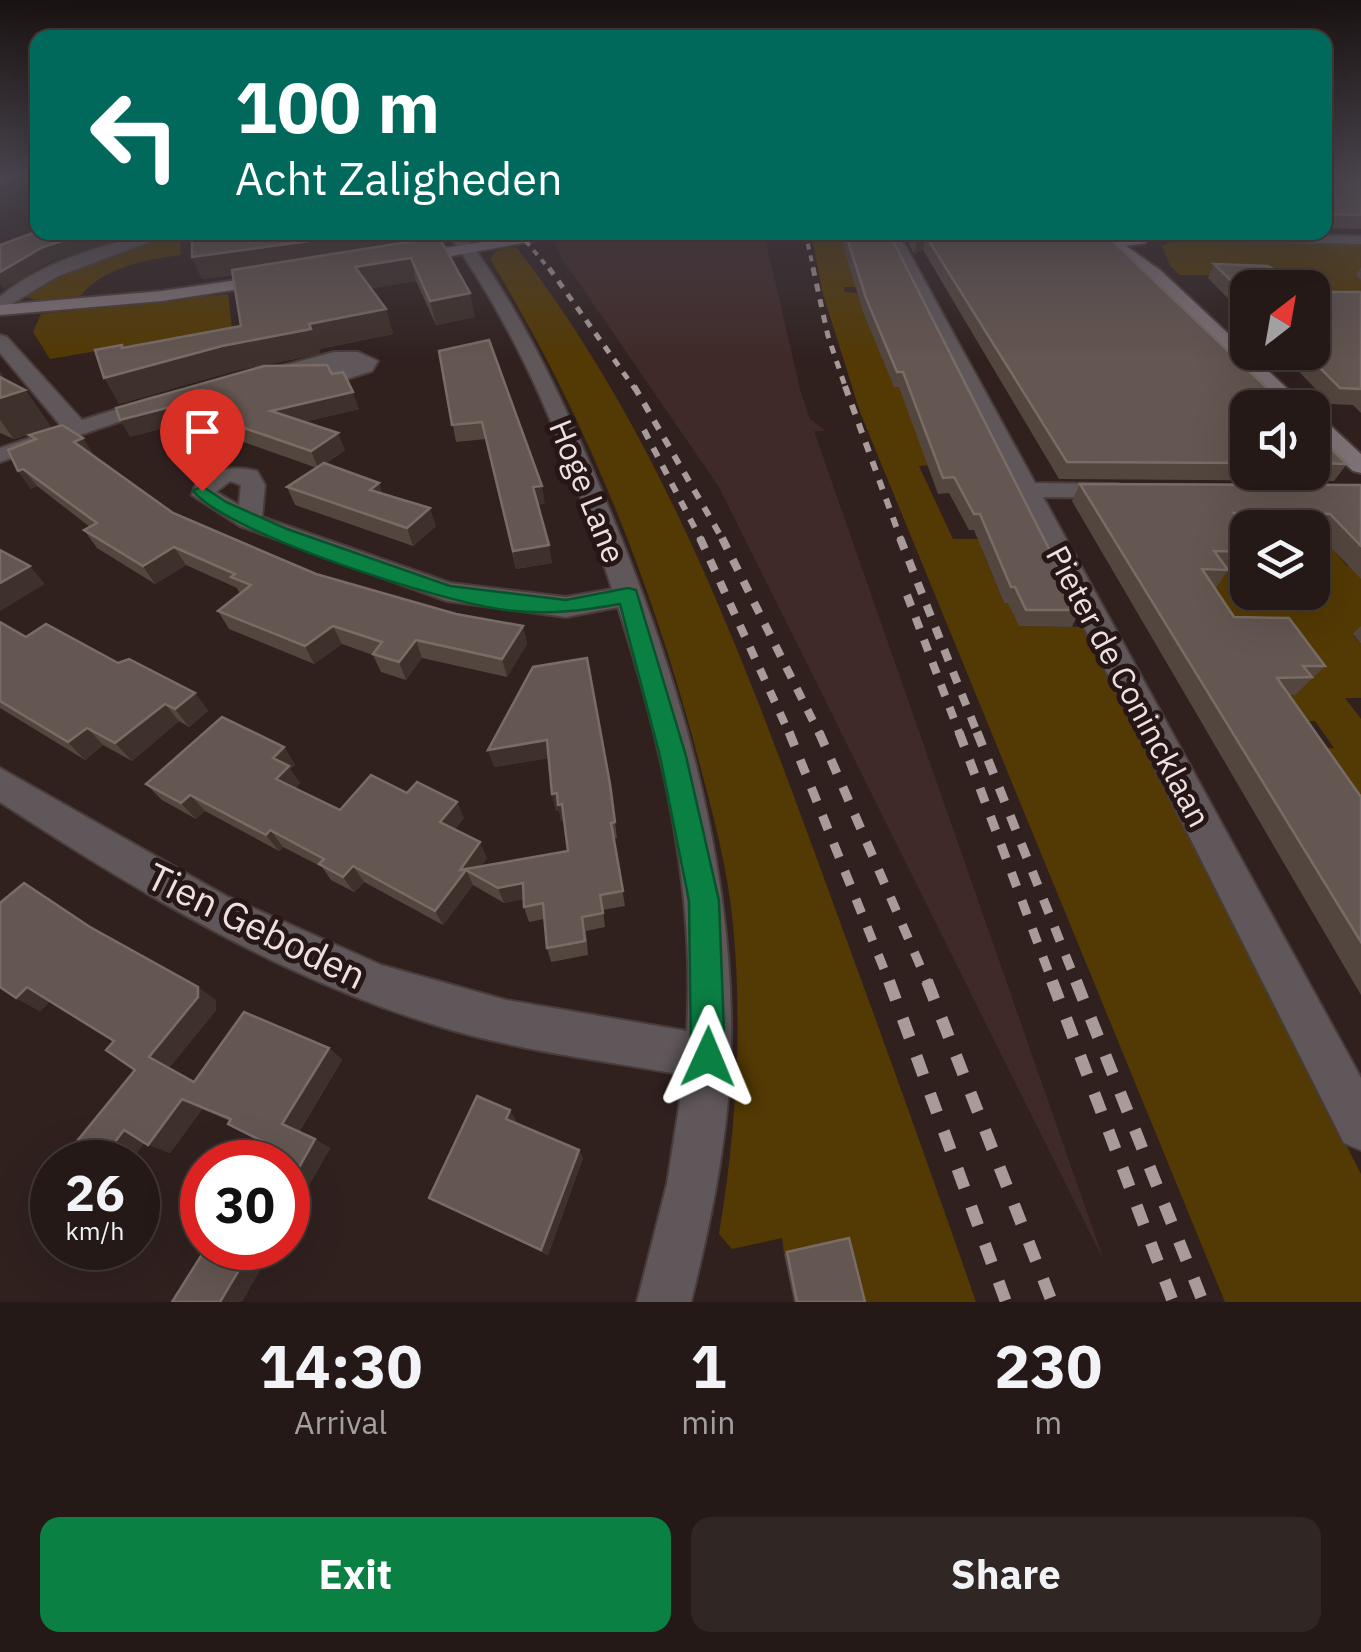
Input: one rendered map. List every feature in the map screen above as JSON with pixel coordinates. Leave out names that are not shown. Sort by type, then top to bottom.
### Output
[{"type":"street","points":[[1332,239],[1361,240]]},
{"type":"street","points":[[0,308],[22,288],[138,240]]},
{"type":"street","name":"Pieter de Conincklaan","points":[[898,240],[1361,1126]]},
{"type":"street","points":[[1106,240],[1154,272],[1279,390]]},
{"type":"street","points":[[1110,242],[1120,240]]},
{"type":"street","points":[[1141,240],[1154,272]]},
{"type":"street","points":[[381,263],[461,241]]},
{"type":"street","name":"Hoge Lane","points":[[461,241],[489,277],[530,354],[584,476],[628,595],[673,756],[704,901],[708,1057],[691,1181],[664,1302]]},
{"type":"street","points":[[0,308],[181,293],[292,277]]},
{"type":"street","points":[[0,341],[70,424],[79,426]]},
{"type":"street","points":[[0,455],[79,426],[182,396]]},
{"type":"street","points":[[1330,438],[1361,466]]},
{"type":"street","points":[[1026,490],[1144,491]]},
{"type":"street","points":[[249,520],[447,592],[566,607],[628,595]]},
{"type":"street","name":"Tien Geboden","points":[[0,783],[206,906],[318,962],[478,1016],[571,1037],[708,1057]]},
{"type":"shaded area","points":[[180,240],[181,255],[113,272],[80,296],[39,301],[26,297],[35,288],[133,247]]},
{"type":"shaded area","points":[[766,240],[801,393],[810,419],[826,431],[814,431],[1104,1261],[719,487],[554,242]]},
{"type":"shaded area","points":[[812,240],[842,242],[856,287],[844,287],[845,292],[857,293],[873,334],[914,387],[902,394],[935,465],[919,466],[953,539],[1002,539],[982,550],[1004,603],[1009,603],[1019,626],[1083,627],[1361,1174],[1361,1302],[1225,1302],[860,412],[823,294]]},
{"type":"shaded area","points":[[1173,241],[1361,245],[1361,275],[1357,276],[1361,280],[1361,307],[1330,306],[1330,270],[1230,270],[1230,276],[1180,275],[1170,266],[1162,246]]},
{"type":"shaded area","points":[[517,248],[567,317],[612,390],[653,465],[725,620],[898,1080],[976,1302],[861,1302],[845,1240],[784,1254],[782,1238],[732,1249],[719,1234],[734,1118],[737,1040],[733,924],[722,854],[675,676],[633,552],[554,373],[490,259],[496,251]]},
{"type":"shaded area","points":[[228,294],[232,328],[50,359],[33,332],[41,314]]},
{"type":"shaded area","points":[[1141,519],[1230,528],[1230,610],[1330,610],[1330,546],[1347,566],[1361,565],[1361,634],[1353,635],[1361,644],[1361,698],[1345,698],[1361,719],[1361,797],[1350,780],[1316,779],[1295,749],[1334,748],[1315,721],[1284,721],[1274,667]]},
{"type":"building","points":[[20,238],[65,240],[43,247],[0,272],[0,245]]},
{"type":"building","points":[[192,240],[316,240],[192,257]]},
{"type":"building","points":[[441,240],[470,293],[430,301],[411,258],[355,267],[386,309],[309,324],[311,329],[222,346],[104,378],[95,350],[241,326],[232,270]]},
{"type":"building","points":[[848,240],[893,240],[1080,610],[1026,610],[1015,587],[1011,587],[980,514],[974,514],[954,477],[943,478],[903,372],[897,372],[866,298]]},
{"type":"building","points":[[928,240],[1111,240],[1230,353],[1230,370],[1248,370],[1269,390],[1230,390],[1230,463],[1067,462]]},
{"type":"building","points":[[1214,264],[1268,266],[1275,270],[1230,270],[1230,280]]},
{"type":"building","points":[[1330,292],[1361,292],[1361,389],[1340,388],[1322,370],[1330,370]]},
{"type":"building","points":[[489,340],[542,486],[533,487],[549,545],[513,551],[482,422],[452,425],[439,351]]},
{"type":"building","points":[[327,365],[332,374],[343,372],[353,392],[271,411],[338,433],[311,451],[218,419],[187,428],[183,420],[177,422],[170,407],[120,420],[116,408],[264,366]]},
{"type":"building","points":[[0,377],[25,390],[0,398]]},
{"type":"building","points":[[62,425],[83,438],[74,442],[173,513],[316,574],[456,614],[523,626],[502,659],[416,640],[399,662],[373,654],[382,642],[333,626],[305,646],[218,611],[251,585],[174,547],[143,566],[84,530],[97,523],[23,469],[18,471],[8,450],[36,439],[29,435]]},
{"type":"building","points":[[1330,448],[1347,464],[1330,464]]},
{"type":"building","points":[[324,463],[379,483],[370,490],[430,508],[407,528],[287,487]]},
{"type":"building","points":[[1080,484],[1230,485],[1230,490],[1330,490],[1330,485],[1361,485],[1361,546],[1330,510],[1230,510],[1230,551],[1214,551],[1228,570],[1202,569],[1234,617],[1289,618],[1325,666],[1303,666],[1312,677],[1277,678],[1361,797],[1361,942]]},
{"type":"building","points":[[0,550],[30,566],[0,583]]},
{"type":"building","points":[[0,622],[26,637],[46,624],[118,663],[129,659],[195,693],[175,709],[165,704],[115,743],[87,728],[68,742],[0,701]]},
{"type":"building","points":[[587,658],[610,784],[615,822],[611,823],[623,891],[600,895],[603,913],[582,917],[585,941],[547,948],[543,903],[524,907],[523,883],[498,888],[466,870],[435,911],[353,866],[343,877],[319,864],[324,859],[270,830],[266,835],[190,795],[181,803],[146,784],[222,717],[284,747],[273,758],[289,766],[276,779],[340,810],[371,775],[407,793],[417,782],[457,802],[440,822],[480,842],[460,870],[568,851],[562,804],[558,805],[557,793],[552,794],[547,740],[488,750],[533,667]]},
{"type":"building","points":[[24,883],[90,927],[198,987],[198,997],[149,1057],[194,1082],[244,1012],[329,1048],[282,1124],[315,1139],[310,1148],[310,1140],[260,1140],[228,1124],[231,1119],[182,1099],[152,1140],[140,1140],[124,1130],[116,1140],[78,1140],[135,1070],[106,1050],[114,1041],[27,987],[16,998],[0,987],[0,903]]},
{"type":"building","points":[[477,1096],[510,1110],[506,1119],[579,1150],[541,1250],[429,1198]]},
{"type":"building","points":[[849,1238],[865,1302],[797,1302],[787,1252]]},
{"type":"building","points":[[192,1270],[239,1270],[220,1302],[172,1302]]},
{"type":"railway","points":[[525,240],[551,271]]},
{"type":"railway","points":[[807,240],[814,271]]},
{"type":"railway","points":[[549,268],[635,389]]},
{"type":"railway","points":[[813,268],[828,336],[846,389]]},
{"type":"railway","points":[[634,386],[723,540]]},
{"type":"railway","points":[[845,386],[901,540]]},
{"type":"railway","points":[[644,430],[700,539]]},
{"type":"railway","points":[[900,538],[978,735]]},
{"type":"railway","points":[[700,539],[790,735]]},
{"type":"railway","points":[[723,540],[820,735]]},
{"type":"railway","points":[[907,595],[960,735]]},
{"type":"railway","points":[[789,732],[890,984]]},
{"type":"railway","points":[[819,732],[928,984]]},
{"type":"railway","points":[[959,732],[1053,984]]},
{"type":"railway","points":[[977,732],[1077,984]]},
{"type":"railway","points":[[889,981],[1006,1302]]},
{"type":"railway","points":[[927,981],[1052,1302]]},
{"type":"railway","points":[[1052,981],[1173,1302]]},
{"type":"railway","points":[[1076,981],[1203,1302]]},
{"type":"route","points":[[202,491],[219,506],[310,546],[447,592],[566,607],[628,595],[673,756],[704,901],[708,1057]]}]
